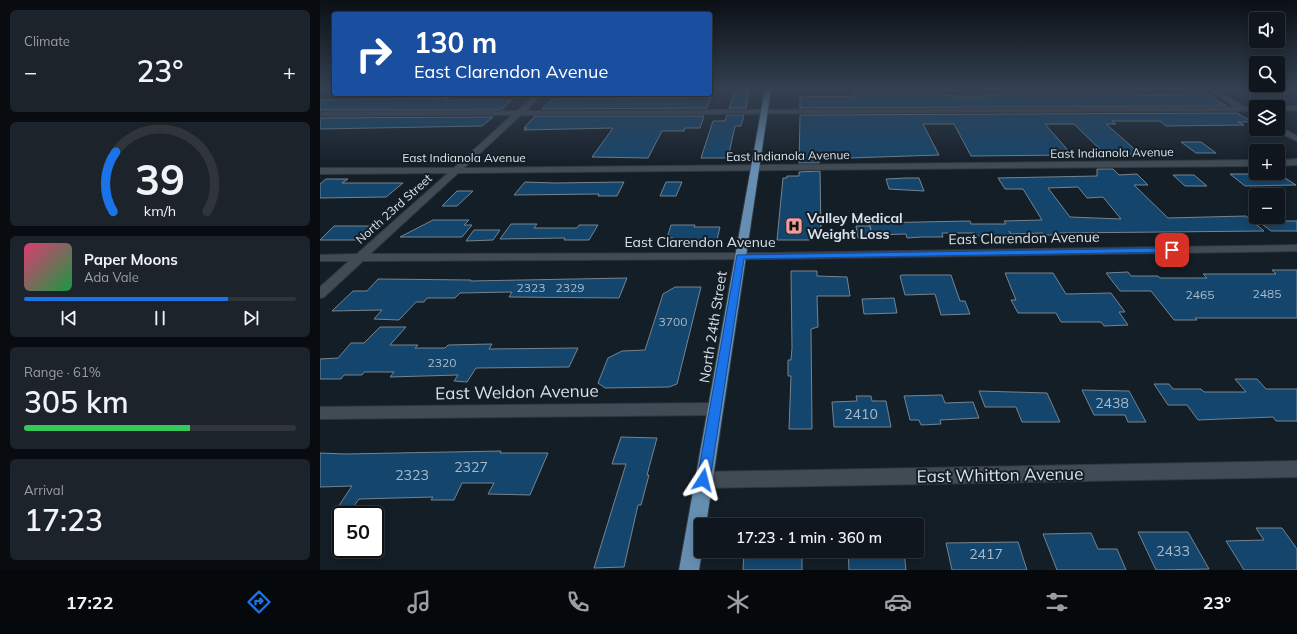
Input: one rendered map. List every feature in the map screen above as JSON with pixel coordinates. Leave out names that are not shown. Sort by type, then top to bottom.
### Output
[{"type":"main road","name":"North 24th Street","points":[[689,570],[763,116]]},
{"type":"street","name":"North 23rd Street","points":[[320,294],[516,116]]},
{"type":"street","points":[[1285,132],[1297,139]]},
{"type":"street","points":[[1285,163],[1297,162]]},
{"type":"street","name":"East Indianola Avenue","points":[[320,171],[755,169],[1249,163]]},
{"type":"street","name":"East Clarendon Avenue","points":[[320,258],[740,256],[1297,248]]},
{"type":"street","name":"East Weldon Avenue","points":[[320,413],[715,409]]},
{"type":"street","name":"East Whitton Avenue","points":[[703,480],[1297,469]]},
{"type":"building","points":[[535,116],[704,116],[700,128],[685,128],[684,131],[662,131],[648,158],[592,157],[613,128],[524,130],[527,128],[524,128]]},
{"type":"building","points":[[727,116],[744,116],[741,126],[735,126],[728,158],[701,158],[713,121],[725,121]]},
{"type":"building","points":[[800,116],[1241,116],[1249,120],[1249,122],[1238,122],[1244,125],[1166,126],[1160,121],[1112,121],[1116,124],[1106,124],[1140,154],[1105,154],[1074,124],[1045,124],[1072,155],[971,156],[954,124],[923,124],[939,155],[819,159],[819,163],[799,163]]},
{"type":"building","points":[[493,117],[482,126],[320,129],[320,118]]},
{"type":"building","points":[[1181,142],[1201,142],[1216,153],[1196,153]]},
{"type":"building","points":[[1097,169],[1113,169],[1119,175],[1137,174],[1148,185],[1134,185],[1168,218],[1246,216],[1249,218],[1249,224],[1256,224],[1264,231],[1060,233],[1061,235],[1044,235],[1043,233],[1011,234],[1009,231],[1012,236],[976,236],[975,233],[942,233],[943,237],[907,238],[906,234],[872,235],[869,223],[970,221],[971,224],[1006,224],[1004,221],[1042,220],[1023,189],[1005,189],[998,178],[1097,176]],"holes":[[[1078,187],[1087,198],[1103,197],[1121,219],[1070,217],[1048,188]]]},
{"type":"building","points":[[820,171],[821,235],[810,235],[810,240],[777,240],[783,178],[787,178],[787,176],[799,176],[799,172]]},
{"type":"building","points":[[1230,174],[1249,174],[1249,180],[1285,180],[1285,178],[1296,185],[1245,186]]},
{"type":"building","points":[[1173,175],[1194,175],[1207,186],[1185,186]]},
{"type":"building","points":[[919,178],[924,191],[889,189],[886,179]]},
{"type":"building","points":[[326,179],[348,179],[342,183],[403,183],[386,197],[320,198],[320,184]]},
{"type":"building","points":[[525,182],[624,182],[617,196],[598,196],[599,194],[514,195]]},
{"type":"building","points":[[666,182],[682,182],[676,196],[660,196]]},
{"type":"building","points":[[457,191],[473,191],[457,206],[442,206]]},
{"type":"building","points":[[433,220],[469,220],[464,225],[472,225],[462,237],[400,237]]},
{"type":"building","points":[[1285,221],[1297,221],[1297,231],[1271,231],[1262,224],[1285,224]]},
{"type":"building","points":[[511,224],[537,224],[534,228],[577,228],[579,225],[598,225],[589,240],[564,240],[565,238],[500,239]]},
{"type":"building","points":[[671,225],[720,227],[717,240],[672,240],[673,238],[667,238]]},
{"type":"building","points":[[334,226],[378,226],[361,240],[320,240]]},
{"type":"building","points":[[856,226],[870,226],[873,237],[858,238]]},
{"type":"building","points":[[474,230],[500,230],[493,240],[466,241]]},
{"type":"building","points":[[1272,270],[1297,270],[1297,318],[1195,318],[1197,320],[1174,320],[1151,291],[1120,291],[1106,273],[1128,272],[1131,276],[1158,276],[1160,278],[1207,278],[1203,274],[1276,274]]},
{"type":"building","points":[[791,271],[817,271],[817,276],[847,277],[850,296],[817,296],[818,327],[811,329],[812,429],[789,429],[791,376],[788,376],[788,360],[791,360],[792,348]]},
{"type":"building","points":[[1005,273],[1053,273],[1066,294],[1111,293],[1125,312],[1119,312],[1128,325],[1104,326],[1101,322],[1061,322],[1056,313],[1018,313],[1011,300],[1016,300]]},
{"type":"building","points":[[951,275],[960,301],[965,301],[970,314],[941,315],[935,294],[905,295],[900,276]]},
{"type":"building","points":[[627,278],[619,298],[509,297],[512,292],[460,293],[455,298],[427,298],[424,302],[416,302],[399,320],[374,319],[382,310],[332,311],[353,291],[367,291],[378,279],[471,280],[470,281]]},
{"type":"building","points":[[675,287],[701,287],[677,384],[669,387],[605,388],[598,383],[608,358],[622,351],[645,350],[663,294]]},
{"type":"building","points":[[894,298],[897,313],[864,314],[862,299]]},
{"type":"building","points":[[380,327],[406,327],[390,345],[418,345],[415,348],[445,348],[448,345],[492,344],[489,349],[578,348],[569,367],[476,368],[467,382],[454,381],[458,375],[390,377],[394,372],[364,372],[362,375],[344,375],[341,379],[320,379],[320,359],[338,358],[351,343],[364,343]]},
{"type":"building","points":[[1235,379],[1257,379],[1266,389],[1297,389],[1297,421],[1276,421],[1273,417],[1198,420],[1187,405],[1168,405],[1154,384],[1169,384],[1173,389],[1201,389],[1204,392],[1246,392]]},
{"type":"building","points":[[1082,390],[1129,391],[1146,422],[1128,422],[1125,415],[1094,415]]},
{"type":"building","points":[[979,391],[1047,393],[1060,422],[1022,422],[1016,407],[985,407]]},
{"type":"building","points":[[942,395],[945,403],[973,402],[979,418],[940,420],[941,424],[921,425],[919,420],[910,420],[904,396]]},
{"type":"building","points":[[856,396],[871,396],[872,401],[886,401],[891,427],[834,427],[832,402],[857,401]]},
{"type":"building","points":[[621,437],[657,438],[641,505],[638,505],[624,567],[594,568],[626,464],[612,464]]},
{"type":"building","points":[[501,451],[500,453],[548,453],[530,495],[488,494],[494,483],[462,483],[454,500],[431,500],[433,497],[359,499],[354,506],[339,506],[352,486],[320,487],[320,453],[345,454]]},
{"type":"building","points":[[1256,528],[1282,528],[1297,549],[1297,570],[1244,570],[1226,541],[1264,540]]},
{"type":"building","points":[[1138,532],[1188,532],[1209,569],[1156,570]]},
{"type":"building","points":[[1091,533],[1098,549],[1117,549],[1126,570],[1057,570],[1043,534]]},
{"type":"building","points":[[1018,542],[1027,570],[952,570],[946,543]]},
{"type":"building","points":[[744,558],[802,558],[802,570],[743,570]]},
{"type":"building","points":[[848,558],[905,558],[906,570],[849,570]]},
{"type":"place","name":"Valley Medical Weight Loss","points":[[794,226]]},
{"type":"route","points":[[703,480],[740,256],[1172,250]]}]
